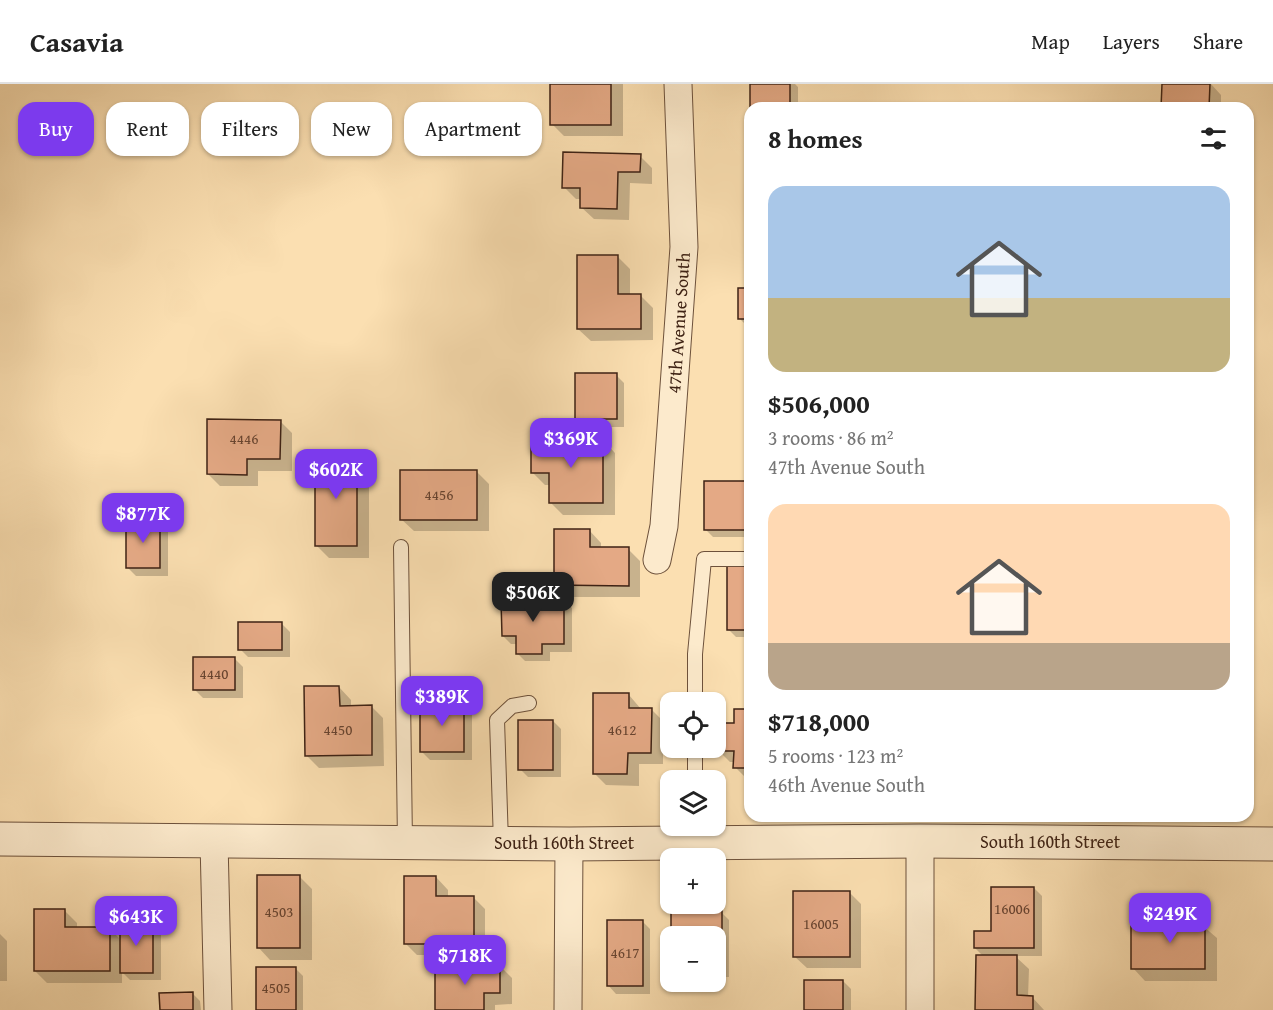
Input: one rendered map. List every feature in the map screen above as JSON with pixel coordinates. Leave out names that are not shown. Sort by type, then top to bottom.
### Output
[{"type":"street","name":"47th Avenue South","points":[[657,560],[664,526],[684,247],[678,84]]},
{"type":"street","name":"South 160th Street","points":[[726,835],[920,841],[1273,844]]},
{"type":"street","name":"South 160th Street","points":[[0,839],[569,844],[670,836]]},
{"type":"street","points":[[214,841],[218,1010]]},
{"type":"street","points":[[920,841],[920,1010]]},
{"type":"street","points":[[568,1010],[569,844]]},
{"type":"lane","points":[[400,547],[405,843]]},
{"type":"lane","points":[[695,692],[695,654],[704,559],[744,559]]},
{"type":"lane","points":[[501,843],[498,720],[512,706],[529,703]]},
{"type":"building","points":[[550,84],[611,84],[611,125],[550,125]]},
{"type":"building","points":[[750,84],[790,84],[790,102],[750,102]]},
{"type":"building","points":[[1162,84],[1210,84],[1209,102],[1161,102]]},
{"type":"building","points":[[563,152],[641,154],[640,172],[618,172],[617,209],[580,208],[580,188],[562,188]]},
{"type":"building","points":[[577,255],[618,255],[618,294],[641,294],[641,329],[577,329]]},
{"type":"building","points":[[738,288],[744,288],[744,319],[738,319]]},
{"type":"building","points":[[575,373],[617,373],[617,419],[575,419]]},
{"type":"building","points":[[207,419],[281,420],[280,459],[247,459],[247,475],[207,474]]},
{"type":"building","points":[[531,439],[603,439],[603,503],[549,503],[549,473],[531,473]]},
{"type":"building","points":[[315,453],[357,453],[357,546],[315,546]]},
{"type":"building","points":[[400,470],[477,470],[477,520],[400,520]]},
{"type":"building","points":[[704,481],[744,481],[744,530],[704,530]]},
{"type":"building","points":[[126,519],[160,519],[160,568],[126,568]]},
{"type":"building","points":[[554,529],[590,529],[590,547],[629,547],[629,586],[554,585]]},
{"type":"building","points":[[727,564],[744,564],[744,630],[727,630]]},
{"type":"building","points":[[564,599],[564,644],[542,644],[542,654],[516,654],[516,636],[502,636],[501,600]]},
{"type":"building","points":[[238,622],[282,622],[282,650],[238,650]]},
{"type":"building","points":[[193,657],[235,657],[235,690],[193,690]]},
{"type":"building","points":[[304,686],[339,686],[340,706],[372,705],[372,755],[305,756]]},
{"type":"building","points":[[593,693],[629,693],[629,708],[652,708],[651,753],[628,753],[627,774],[593,774]]},
{"type":"building","points":[[420,702],[464,702],[464,752],[420,752]]},
{"type":"building","points":[[734,709],[744,709],[744,768],[733,768],[734,751],[726,751],[726,723],[734,723]]},
{"type":"building","points":[[518,720],[553,720],[553,770],[518,770]]},
{"type":"building","points":[[257,875],[300,875],[300,948],[257,948]]},
{"type":"building","points":[[404,876],[436,876],[436,896],[474,896],[474,944],[404,944]]},
{"type":"building","points":[[991,887],[1034,887],[1034,948],[974,948],[974,931],[991,931]]},
{"type":"building","points":[[793,891],[850,891],[850,957],[793,957]]},
{"type":"building","points":[[1173,904],[1192,904],[1192,924],[1205,924],[1205,969],[1131,969],[1131,926],[1173,926]]},
{"type":"building","points":[[34,909],[65,909],[65,927],[110,927],[110,971],[34,971]]},
{"type":"building","points":[[671,914],[722,914],[722,926],[671,926]]},
{"type":"building","points":[[607,920],[643,920],[643,986],[607,986]]},
{"type":"building","points":[[120,921],[153,921],[153,973],[120,973]]},
{"type":"building","points":[[976,955],[1017,955],[1017,995],[1033,996],[1033,1010],[975,1010]]},
{"type":"building","points":[[435,965],[500,965],[500,993],[484,993],[484,1010],[435,1010]]},
{"type":"building","points":[[256,967],[296,967],[296,1010],[256,1010]]},
{"type":"building","points":[[804,980],[843,980],[843,1010],[804,1010]]},
{"type":"building","points":[[193,992],[193,1010],[160,1010],[159,993]]}]
